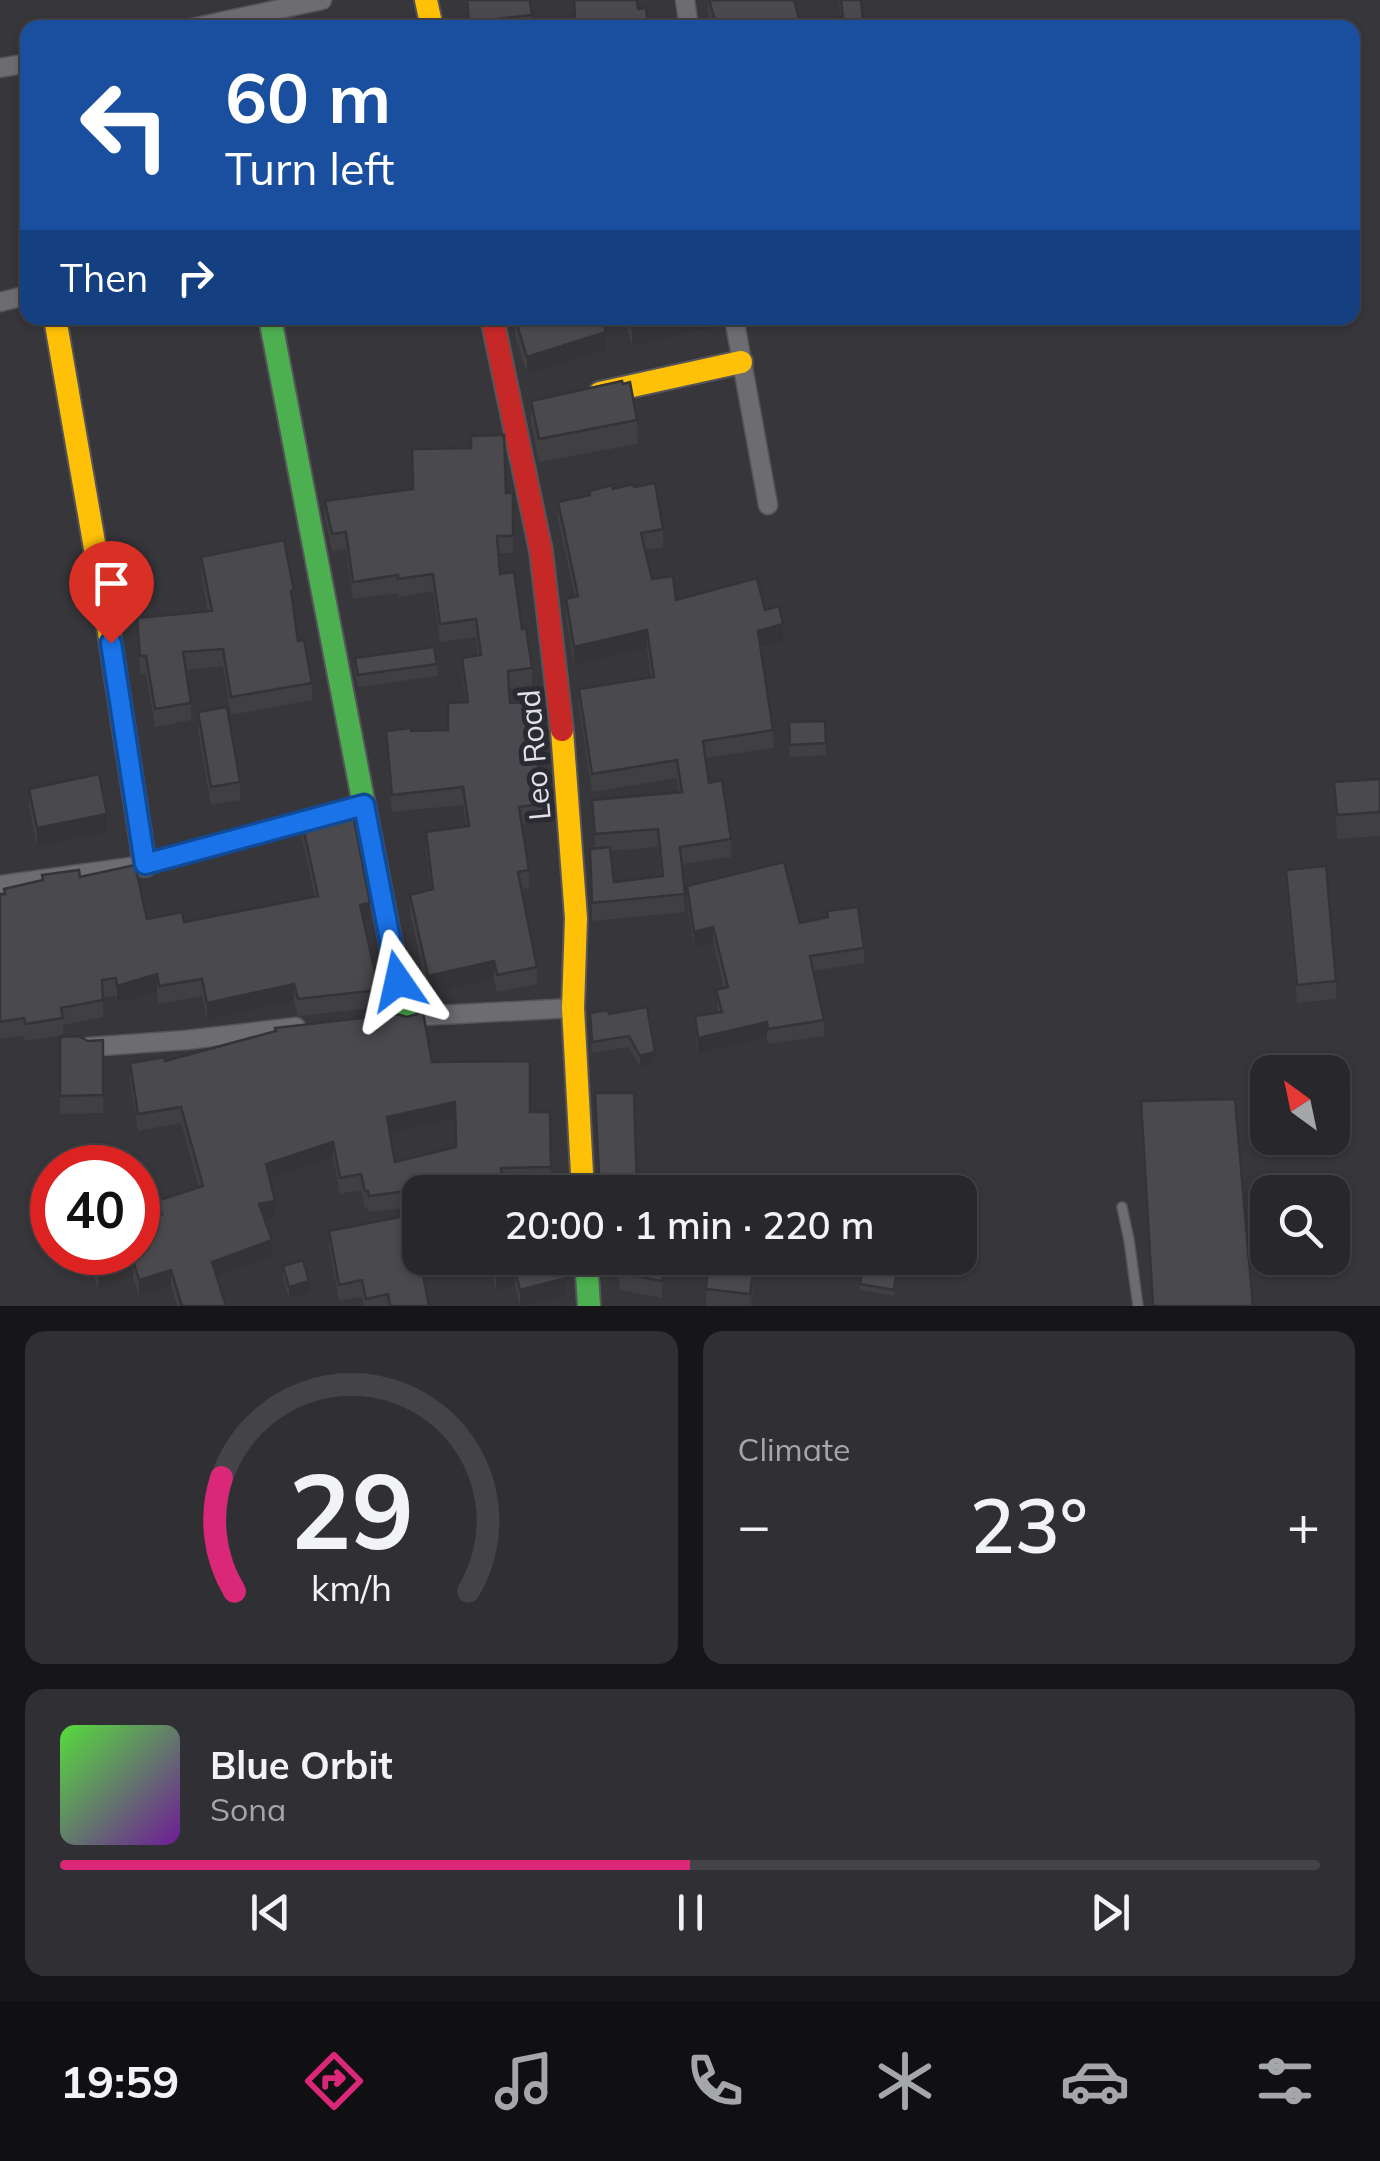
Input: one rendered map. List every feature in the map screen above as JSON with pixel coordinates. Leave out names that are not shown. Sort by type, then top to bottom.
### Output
[{"type":"street","points":[[229,20],[322,0]]},
{"type":"street","points":[[56,325],[145,864]]},
{"type":"street","points":[[271,325],[364,805],[395,1017],[574,1008]]},
{"type":"street","name":"Leo Road","points":[[494,325],[522,410],[560,704],[576,918],[574,1008],[582,1175]]},
{"type":"street","points":[[735,325],[768,505]]},
{"type":"street","points":[[569,400],[741,362]]},
{"type":"street","points":[[0,884],[145,864],[364,805]]},
{"type":"street","points":[[88,1046],[312,1026]]},
{"type":"street","points":[[587,1275],[589,1306]]},
{"type":"lane","points":[[1122,1207],[1138,1306]]},
{"type":"building","points":[[467,0],[530,0],[532,15],[469,20]]},
{"type":"building","points":[[574,0],[637,0],[638,9],[646,8],[648,20],[575,20]]},
{"type":"building","points":[[709,0],[794,0],[799,20],[715,20]]},
{"type":"building","points":[[841,0],[861,0],[863,20],[822,20],[843,17]]},
{"type":"building","points":[[517,325],[604,325],[606,332],[527,357]]},
{"type":"building","points":[[630,382],[637,420],[539,439],[531,401]]},
{"type":"building","points":[[504,435],[506,493],[513,493],[513,536],[497,536],[500,574],[514,572],[532,668],[508,671],[510,703],[542,702],[543,733],[533,733],[544,803],[519,807],[529,870],[518,872],[537,967],[497,975],[494,961],[428,976],[410,895],[433,889],[426,832],[469,826],[463,787],[392,795],[386,731],[448,730],[448,703],[468,702],[462,658],[481,655],[476,619],[440,624],[433,574],[353,582],[346,532],[332,534],[325,501],[413,489],[412,449],[471,448],[471,436]]},
{"type":"building","points":[[655,483],[663,529],[641,533],[652,579],[673,576],[676,600],[757,578],[765,610],[779,606],[783,624],[758,631],[773,730],[703,741],[709,783],[722,780],[731,839],[680,847],[685,894],[592,903],[590,849],[610,847],[614,882],[663,876],[658,829],[595,834],[592,800],[682,792],[677,760],[592,774],[579,689],[654,677],[647,630],[574,647],[566,599],[578,596],[558,502],[612,485],[613,489]]},
{"type":"building","points":[[284,540],[298,641],[304,640],[312,683],[231,697],[223,649],[183,652],[191,703],[155,709],[146,656],[140,656],[137,618],[212,611],[201,557]]},
{"type":"building","points":[[434,647],[437,664],[358,675],[355,658]]},
{"type":"building","points":[[227,707],[240,782],[211,787],[198,712]]},
{"type":"building","points":[[825,721],[826,743],[790,745],[789,722]]},
{"type":"building","points":[[99,774],[107,814],[37,828],[29,789]]},
{"type":"building","points":[[1380,779],[1380,812],[1337,815],[1334,782]]},
{"type":"building","points":[[351,804],[370,903],[360,905],[379,990],[298,999],[294,984],[207,1003],[202,979],[159,986],[157,974],[117,986],[116,978],[102,980],[103,1000],[61,1008],[63,1018],[25,1024],[24,1018],[0,1022],[0,894],[5,894],[4,889],[43,880],[42,875],[79,870],[80,877],[135,865],[147,919],[182,912],[184,922],[318,896],[301,818]]},
{"type":"building","points":[[784,862],[800,923],[828,917],[827,911],[858,907],[864,948],[810,956],[824,1020],[768,1029],[767,1022],[698,1038],[695,1016],[722,1012],[716,990],[728,987],[713,927],[694,932],[687,886]]},
{"type":"building","points":[[1326,866],[1336,981],[1297,985],[1286,870]]},
{"type":"building","points":[[647,1007],[655,1052],[640,1056],[629,1036],[592,1042],[590,1013]]},
{"type":"building","points":[[423,1012],[432,1062],[530,1061],[530,1112],[550,1112],[551,1167],[501,1168],[502,1175],[402,1175],[402,1192],[369,1196],[361,1174],[340,1178],[333,1142],[266,1164],[275,1201],[259,1204],[272,1240],[212,1262],[226,1306],[182,1306],[171,1270],[160,1273],[160,1200],[203,1186],[181,1107],[138,1114],[130,1063],[165,1057],[165,1061],[276,1031],[275,1028],[397,1014],[407,1017]],"holes":[[[455,1102],[456,1147],[395,1162],[387,1117]]]},
{"type":"building","points":[[78,1036],[88,1041],[103,1040],[103,1095],[60,1096],[60,1037]]},
{"type":"building","points":[[595,1093],[634,1093],[637,1175],[599,1174]]},
{"type":"building","points":[[1235,1099],[1253,1306],[1153,1306],[1141,1101]]},
{"type":"building","points":[[402,1217],[402,1275],[423,1275],[429,1306],[390,1306],[388,1294],[366,1299],[362,1280],[339,1285],[329,1231]]},
{"type":"building","points":[[303,1260],[309,1281],[289,1287],[283,1266]]},
{"type":"building","points":[[516,1275],[565,1275],[566,1278],[520,1290]]},
{"type":"building","points":[[630,1275],[662,1275],[662,1281]]},
{"type":"building","points":[[707,1275],[753,1275],[750,1294],[706,1289]]},
{"type":"building","points":[[861,1275],[896,1275],[894,1290],[860,1284]]},
{"type":"traffic: fast","points":[[271,325],[405,1017]]},
{"type":"traffic: fast","points":[[587,1275],[589,1306]]},
{"type":"traffic: slow","points":[[426,0],[430,20]]},
{"type":"traffic: slow","points":[[56,325],[145,865]]},
{"type":"traffic: slow","points":[[600,393],[741,362]]},
{"type":"traffic: slow","points":[[562,730],[576,918],[573,1008],[582,1175]]},
{"type":"traffic: jam","points":[[493,325],[541,551],[562,730]]},
{"type":"route","points":[[111,643],[145,864],[364,805],[398,981]]}]
